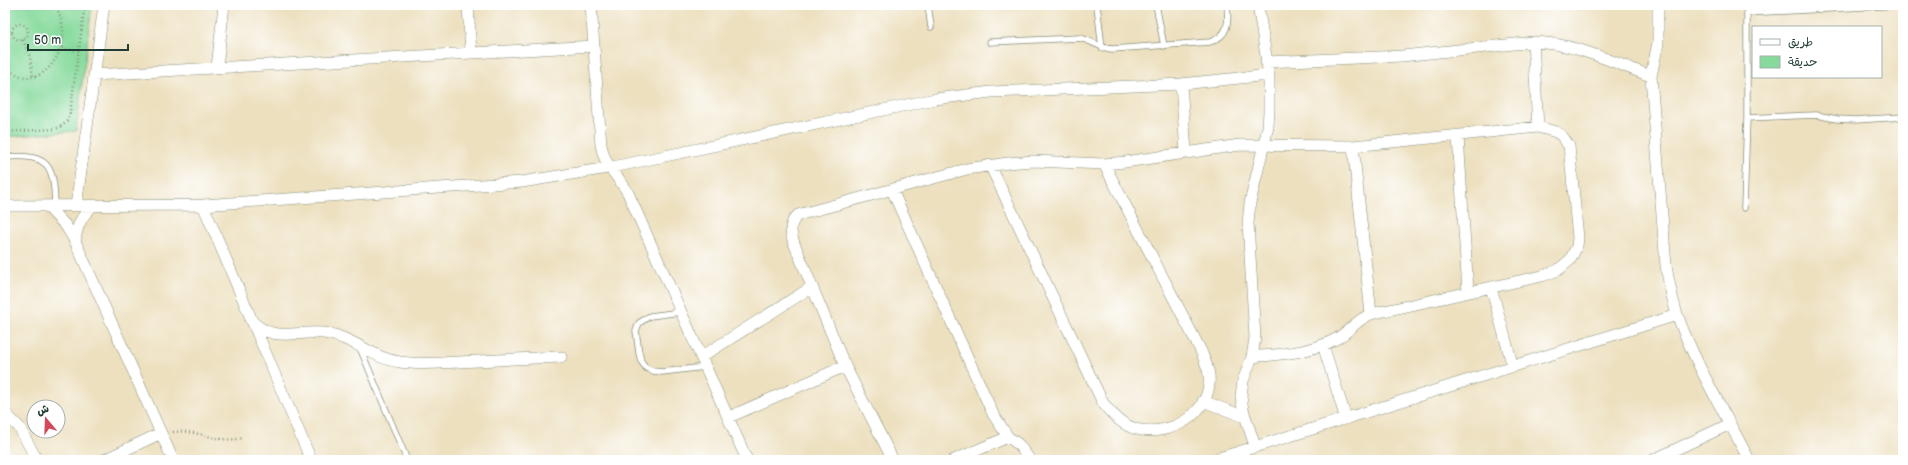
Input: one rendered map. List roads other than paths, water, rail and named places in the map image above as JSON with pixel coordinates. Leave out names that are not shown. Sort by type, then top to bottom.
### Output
[{"type":"street","points":[[76,206],[104,5]]},
{"type":"street","points":[[217,67],[224,5]]},
{"type":"street","points":[[468,5],[472,53]]},
{"type":"street","points":[[591,5],[601,145],[608,168],[620,180],[628,193],[747,460]]},
{"type":"street","points":[[1255,446],[1241,403],[1242,388],[1252,356],[1255,327],[1248,223],[1250,203],[1264,144],[1269,111],[1269,75],[1258,5]]},
{"type":"street","points":[[1658,5],[1658,43],[1651,76],[1666,266],[1677,316],[1693,351],[1749,460]]},
{"type":"street","points":[[1266,62],[1402,56],[1533,42],[1551,43],[1577,48],[1651,76]]},
{"type":"street","points":[[1533,42],[1538,127]]},
{"type":"street","points":[[94,75],[594,46]]},
{"type":"street","points":[[5,206],[52,207],[203,205],[522,182],[608,168],[935,99],[991,92],[1181,84],[1269,75]]},
{"type":"street","points":[[1181,84],[1186,152]]},
{"type":"street","points":[[893,460],[845,366],[812,287],[792,237],[791,227],[794,218],[812,210],[967,169],[990,165],[1033,161],[1104,164],[1144,160],[1186,152],[1240,145],[1264,144],[1286,146],[1353,146],[1538,127],[1556,132],[1562,136],[1569,146],[1578,230],[1577,246],[1570,260],[1558,270],[1542,276],[1370,314],[1355,322],[1338,338],[1323,345],[1292,353],[1252,356]]},
{"type":"street","points":[[1458,136],[1468,292]]},
{"type":"street","points":[[1353,146],[1370,314]]},
{"type":"street","points":[[990,165],[1103,402],[1109,411],[1126,425],[1146,431],[1167,430],[1182,423],[1193,415],[1203,401],[1209,384],[1209,375],[1204,359],[1104,164]]},
{"type":"street","points":[[892,190],[992,414],[1008,437],[1018,444],[1030,460]]},
{"type":"street","points":[[203,205],[311,460]]},
{"type":"street","points":[[74,241],[82,218],[93,206]]},
{"type":"street","points":[[52,207],[66,226],[74,241],[173,460]]},
{"type":"street","points":[[703,362],[812,287]]},
{"type":"street","points":[[1490,287],[1513,367]]},
{"type":"street","points":[[1214,460],[1241,456],[1255,446],[1677,316]]},
{"type":"street","points":[[250,319],[260,328],[272,334],[288,335],[318,332],[339,336],[389,360],[412,363],[561,357]]},
{"type":"street","points":[[1323,345],[1346,419]]},
{"type":"street","points":[[729,417],[845,366]]},
{"type":"street","points":[[1203,401],[1245,417]]},
{"type":"street","points":[[5,413],[20,427],[37,460]]},
{"type":"street","points":[[1653,460],[1730,424]]},
{"type":"street","points":[[104,460],[161,433]]},
{"type":"street","points":[[954,460],[1008,437]]},
{"type":"lane","points":[[928,5],[931,27]]},
{"type":"lane","points":[[1098,5],[1102,48]]},
{"type":"lane","points":[[1156,5],[1164,46]]},
{"type":"lane","points":[[990,42],[1079,38],[1089,40],[1102,48],[1164,46],[1210,42],[1220,38],[1228,26],[1227,5]]},
{"type":"lane","points":[[1744,208],[1747,118],[1747,5]]},
{"type":"lane","points":[[1747,13],[1903,5]]},
{"type":"lane","points":[[1747,118],[1816,114],[1836,119],[1855,120],[1903,117]]},
{"type":"lane","points":[[5,157],[32,157],[45,163],[53,176],[52,207]]},
{"type":"lane","points":[[681,312],[650,316],[638,323],[636,331],[641,361],[650,370],[658,372],[703,362]]},
{"type":"lane","points":[[359,346],[407,460]]}]
